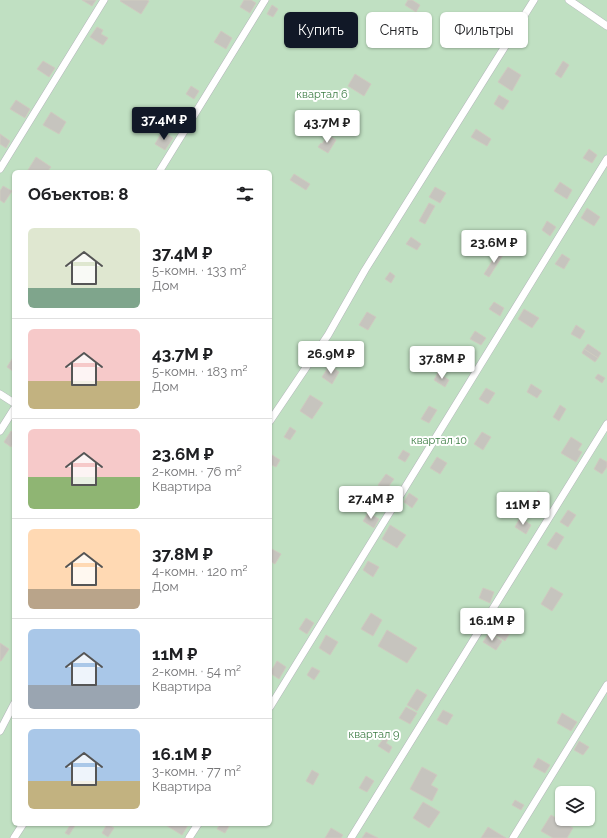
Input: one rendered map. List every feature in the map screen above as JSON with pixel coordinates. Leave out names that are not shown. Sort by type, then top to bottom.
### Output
[{"type":"lane","points":[[0,169],[104,0]]},
{"type":"lane","points":[[160,170],[266,0]]},
{"type":"lane","points":[[272,418],[328,335],[365,270],[534,0]]},
{"type":"lane","points":[[569,0],[607,26]]},
{"type":"lane","points":[[272,704],[607,159]]},
{"type":"lane","points":[[0,394],[12,402]]},
{"type":"lane","points":[[0,431],[12,412]]},
{"type":"lane","points":[[351,838],[607,424]]},
{"type":"lane","points":[[513,838],[607,685]]},
{"type":"lane","points":[[0,731],[12,708]]},
{"type":"lane","points":[[14,838],[22,826]]},
{"type":"lane","points":[[189,838],[197,826]]},
{"type":"green space","points":[[0,0],[607,0],[607,838],[0,838]]},
{"type":"building","points":[[82,0],[96,0],[92,6]]},
{"type":"building","points":[[244,0],[251,0],[256,3],[250,13],[240,7]]},
{"type":"building","points":[[408,0],[412,0],[420,5],[416,12],[405,5]]},
{"type":"building","points":[[120,1],[149,1],[141,14]]},
{"type":"building","points":[[272,5],[278,9],[273,17],[267,14]]},
{"type":"building","points":[[97,27],[103,30],[101,34],[108,38],[103,45],[90,37]]},
{"type":"building","points":[[221,31],[232,38],[226,49],[214,42]]},
{"type":"building","points":[[43,61],[55,68],[49,77],[37,69]]},
{"type":"building","points":[[563,61],[569,65],[561,78],[555,74]]},
{"type":"building","points":[[508,67],[521,75],[512,91],[498,82]]},
{"type":"building","points":[[355,74],[371,84],[364,96],[348,86]]},
{"type":"building","points":[[191,86],[199,91],[194,99],[186,94]]},
{"type":"building","points":[[499,95],[509,101],[503,110],[494,104]]},
{"type":"building","points":[[16,100],[30,109],[25,118],[10,109]]},
{"type":"building","points":[[51,112],[66,122],[59,134],[43,125]]},
{"type":"building","points":[[476,129],[491,139],[487,146],[471,137]]},
{"type":"building","points":[[162,132],[173,138],[165,150],[155,144]]},
{"type":"building","points":[[0,134],[10,141],[6,148],[0,144]]},
{"type":"building","points":[[328,135],[336,140],[328,153],[318,147]]},
{"type":"building","points":[[589,149],[597,155],[592,163],[583,158]]},
{"type":"building","points":[[36,157],[51,167],[49,170],[28,170]]},
{"type":"building","points":[[294,174],[310,184],[306,190],[290,180]]},
{"type":"building","points":[[560,182],[572,190],[567,199],[554,191]]},
{"type":"building","points":[[3,186],[12,191],[4,203],[0,200],[0,191]]},
{"type":"building","points":[[435,187],[446,193],[440,203],[429,197]]},
{"type":"building","points":[[429,203],[435,206],[425,224],[419,221]]},
{"type":"building","points":[[587,208],[600,217],[594,226],[581,218]]},
{"type":"building","points":[[547,221],[556,227],[550,236],[542,230]]},
{"type":"building","points":[[411,237],[421,244],[417,250],[406,244]]},
{"type":"building","points":[[498,252],[503,255],[489,277],[484,274]]},
{"type":"building","points":[[562,254],[570,259],[564,269],[555,264]]},
{"type":"building","points":[[390,272],[395,276],[391,283],[385,279]]},
{"type":"building","points":[[494,302],[504,308],[500,316],[489,309]]},
{"type":"building","points":[[524,309],[539,318],[532,328],[518,319]]},
{"type":"building","points":[[367,312],[376,317],[368,330],[359,325]]},
{"type":"building","points":[[576,325],[585,331],[580,339],[571,334]]},
{"type":"building","points":[[475,331],[486,338],[481,345],[470,339]]},
{"type":"building","points":[[588,344],[601,353],[598,358],[584,349]]},
{"type":"building","points":[[584,349],[598,358],[595,362],[582,353]]},
{"type":"building","points":[[12,359],[12,371],[7,367]]},
{"type":"building","points":[[329,366],[339,372],[332,384],[322,377]]},
{"type":"building","points":[[438,373],[449,380],[445,387],[434,380]]},
{"type":"building","points":[[598,374],[605,378],[602,383],[595,378]]},
{"type":"building","points":[[531,384],[542,391],[537,398],[527,392]]},
{"type":"building","points":[[486,388],[495,393],[488,404],[479,399]]},
{"type":"building","points":[[310,395],[323,403],[312,419],[300,411]]},
{"type":"building","points":[[560,405],[566,409],[559,421],[553,417]]},
{"type":"building","points":[[429,406],[437,410],[429,423],[421,419]]},
{"type":"building","points":[[290,427],[296,431],[290,440],[284,437]]},
{"type":"building","points":[[11,431],[12,432],[11,447],[4,442]]},
{"type":"building","points":[[482,432],[491,437],[483,450],[474,444]]},
{"type":"building","points":[[571,437],[582,444],[578,450],[582,452],[576,462],[561,453]]},
{"type":"building","points":[[403,450],[410,454],[405,462],[398,458]]},
{"type":"building","points":[[272,455],[280,460],[276,467],[272,465]]},
{"type":"building","points":[[437,457],[447,463],[440,474],[430,468]]},
{"type":"building","points":[[600,458],[607,462],[607,467],[602,474],[594,469]]},
{"type":"building","points":[[386,474],[394,479],[386,490],[378,485]]},
{"type":"building","points":[[538,491],[549,497],[542,509],[531,502]]},
{"type":"building","points":[[409,493],[418,499],[412,508],[404,502]]},
{"type":"building","points":[[568,510],[576,515],[568,527],[560,522]]},
{"type":"building","points":[[368,513],[379,519],[374,528],[363,521]]},
{"type":"building","points":[[520,518],[531,525],[526,534],[515,527]]},
{"type":"building","points":[[390,525],[406,535],[397,548],[382,539]]},
{"type":"building","points":[[556,532],[564,537],[556,550],[547,545]]},
{"type":"building","points":[[272,549],[281,554],[275,564],[272,562]]},
{"type":"building","points":[[368,561],[379,567],[373,577],[363,570]]},
{"type":"building","points":[[551,587],[563,594],[552,611],[541,604]]},
{"type":"building","points":[[483,588],[494,592],[490,603],[479,598]]},
{"type":"building","points":[[371,613],[382,620],[373,636],[361,629]]},
{"type":"building","points":[[306,618],[314,623],[307,634],[299,629]]},
{"type":"building","points":[[500,624],[511,631],[505,641],[494,634]]},
{"type":"building","points":[[387,630],[417,648],[407,663],[378,646]]},
{"type":"building","points":[[489,633],[502,641],[496,650],[483,642]]},
{"type":"building","points":[[326,635],[338,642],[330,655],[319,648]]},
{"type":"building","points":[[0,643],[9,649],[1,661],[0,661]]},
{"type":"building","points":[[277,661],[286,667],[279,679],[272,674],[272,670]]},
{"type":"building","points":[[312,667],[320,671],[314,680],[307,675]]},
{"type":"building","points":[[417,689],[427,695],[417,711],[407,705]]},
{"type":"building","points":[[406,707],[417,713],[410,724],[399,718]]},
{"type":"building","points":[[443,710],[453,715],[447,725],[437,720]]},
{"type":"building","points":[[562,713],[577,722],[571,731],[557,723]]},
{"type":"building","points":[[384,738],[388,740],[386,743],[392,747],[389,753],[378,746]]},
{"type":"building","points":[[579,741],[589,747],[583,755],[574,750]]},
{"type":"building","points":[[538,758],[550,765],[545,773],[533,767]]},
{"type":"building","points":[[422,767],[437,775],[431,785],[438,789],[432,801],[410,789]]},
{"type":"building","points":[[312,770],[319,774],[313,785],[306,781]]},
{"type":"building","points":[[366,776],[374,781],[367,792],[359,788]]},
{"type":"building","points":[[515,800],[524,805],[521,810],[512,805]]},
{"type":"building","points":[[423,802],[440,812],[429,828],[413,818]]},
{"type":"building","points":[[551,815],[555,817],[555,826],[570,826],[573,828],[567,838],[553,838],[541,831]]},
{"type":"building","points":[[70,826],[75,826],[69,835],[65,833]]},
{"type":"building","points":[[106,826],[114,828],[108,837],[102,833]]},
{"type":"building","points":[[167,826],[187,826],[182,835]]},
{"type":"building","points":[[219,826],[229,826],[225,833],[217,829]]},
{"type":"building","points":[[488,827],[506,838],[481,838]]},
{"type":"building","points":[[331,828],[343,835],[341,838],[325,838]]},
{"type":"building","points":[[366,832],[378,838],[362,838]]},
{"type":"park label","name":"квартал 6","points":[[322,94]]},
{"type":"park label","name":"квартал 10","points":[[439,440]]},
{"type":"park label","name":"квартал 9","points":[[374,734]]}]
